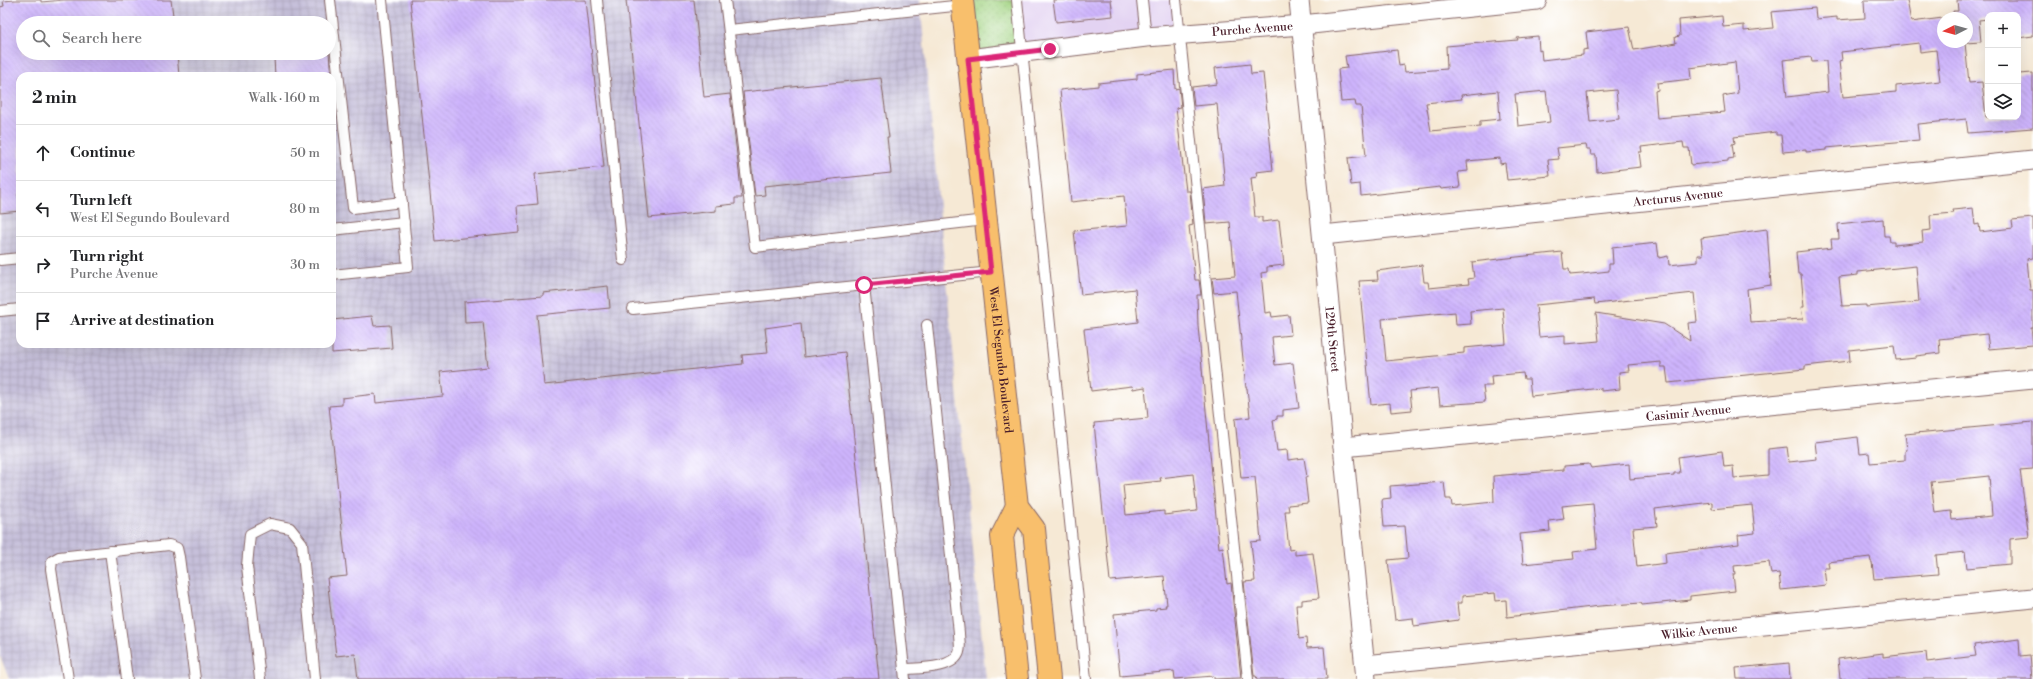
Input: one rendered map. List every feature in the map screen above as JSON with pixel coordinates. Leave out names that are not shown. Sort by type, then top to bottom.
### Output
[{"type":"main road","name":"West El Segundo Boulevard","points":[[962,3],[1017,506]]},
{"type":"main road","points":[[1017,679],[1002,536],[1017,506],[1034,529],[1049,679]]},
{"type":"street","name":"129th Street","points":[[1299,0],[1366,672]]},
{"type":"street","name":"Purche Avenue","points":[[968,59],[1146,37],[1302,25],[1537,0]]},
{"type":"street","name":"Arcturus Avenue","points":[[1322,235],[2033,160]]},
{"type":"street","name":"Casimir Avenue","points":[[1343,448],[2033,379]]},
{"type":"street","name":"Wilkie Avenue","points":[[1366,672],[2033,598]]},
{"type":"lane","points":[[330,0],[332,16]]},
{"type":"lane","points":[[336,275],[408,267],[382,0]]},
{"type":"lane","points":[[597,0],[623,260]]},
{"type":"lane","points":[[725,0],[755,247],[985,220]]},
{"type":"lane","points":[[1017,0],[1086,679]]},
{"type":"lane","points":[[1142,0],[1146,37]]},
{"type":"lane","points":[[1176,0],[1248,679]]},
{"type":"lane","points":[[729,30],[962,3]]},
{"type":"lane","points":[[336,54],[353,208],[402,202]]},
{"type":"lane","points":[[336,230],[404,222]]},
{"type":"lane","points":[[0,260],[16,258]]},
{"type":"lane","points":[[633,309],[991,272]]},
{"type":"lane","points":[[864,285],[905,674],[944,665],[953,661],[959,653],[959,633],[927,325]]},
{"type":"lane","points":[[0,311],[16,309]]},
{"type":"lane","points":[[260,679],[247,566],[250,534],[270,524],[290,528],[302,543],[315,679]]},
{"type":"lane","points":[[68,679],[51,569],[52,561],[59,557],[169,545],[177,548],[195,679]]},
{"type":"lane","points":[[110,551],[127,679]]},
{"type":"shaded area","points":[[0,0],[920,0],[943,250],[986,679],[9,679],[0,656]]},
{"type":"shaded area","points":[[1017,0],[1176,0],[1180,35],[1022,52]]},
{"type":"green space","points":[[962,0],[1017,0],[1022,52],[968,59]]},
{"type":"building","points":[[41,0],[41,2],[64,0],[171,0],[173,16],[16,16],[16,60],[178,60],[179,72],[16,72],[16,211],[0,213],[0,7],[4,6],[3,1]]},
{"type":"building","points":[[410,0],[586,0],[604,167],[535,174],[538,204],[517,206],[519,232],[435,241]]},
{"type":"building","points":[[626,0],[694,0],[704,97],[730,94],[742,198],[735,198],[735,204],[716,206],[716,211],[649,218]]},
{"type":"building","points":[[1053,0],[1111,0],[1113,16],[1056,22]]},
{"type":"building","points":[[1864,0],[1907,0],[1911,22],[1937,19],[1937,48],[1966,48],[1969,83],[1982,82],[1985,120],[2021,120],[2021,74],[2033,73],[2033,128],[1968,133],[1966,119],[1917,124],[1919,140],[1826,148],[1826,150],[1806,152],[1806,150],[1783,152],[1781,135],[1776,135],[1776,132],[1734,137],[1735,143],[1732,144],[1734,158],[1728,159],[1728,161],[1691,165],[1689,148],[1684,148],[1683,142],[1641,147],[1642,152],[1639,152],[1641,167],[1597,172],[1596,155],[1591,155],[1590,149],[1587,149],[1586,145],[1557,148],[1559,159],[1548,160],[1550,176],[1507,180],[1505,163],[1500,164],[1500,158],[1467,161],[1468,171],[1458,172],[1460,187],[1441,189],[1440,187],[1361,196],[1360,184],[1351,185],[1348,158],[1366,156],[1361,106],[1356,106],[1355,101],[1341,102],[1338,69],[1347,68],[1345,56],[1397,50],[1399,66],[1404,65],[1405,72],[1447,69],[1446,46],[1518,40],[1517,38],[1538,36],[1539,51],[1541,50],[1542,60],[1583,55],[1583,50],[1588,49],[1586,32],[1629,27],[1634,50],[1676,43],[1675,37],[1680,36],[1679,20],[1722,16],[1723,27],[1744,25],[1744,31],[1773,28],[1771,12],[1815,8],[1816,19],[1837,17],[1837,20],[1865,18]],"holes":[[[1919,43],[1920,52],[1936,50],[1940,81],[1896,86],[1896,92],[1843,97],[1839,61],[1842,60],[1841,52]],[[1811,57],[1812,62],[1826,61],[1828,92],[1787,97],[1783,60]],[[1735,62],[1738,93],[1723,96],[1725,112],[1657,118],[1655,91],[1658,90],[1657,83],[1691,79],[1690,68]],[[1616,90],[1619,119],[1590,122],[1587,93]],[[1498,91],[1500,119],[1480,121],[1480,126],[1431,131],[1426,103],[1462,99],[1461,95]],[[1546,91],[1550,122],[1518,126],[1515,94]]]},
{"type":"building","points":[[1957,0],[2033,0],[2033,36],[2021,38],[2021,12],[1985,12],[1985,19],[1979,20],[1981,42],[1973,42],[1973,12],[1953,12],[1958,11]]},
{"type":"building","points":[[274,60],[330,60],[331,72],[275,72]]},
{"type":"building","points":[[1250,64],[1251,74],[1263,73],[1273,170],[1256,172],[1257,177],[1251,178],[1255,217],[1262,217],[1262,222],[1279,220],[1284,265],[1267,267],[1267,272],[1261,273],[1265,313],[1271,312],[1272,317],[1289,315],[1291,335],[1272,337],[1275,365],[1293,363],[1299,408],[1283,410],[1283,416],[1277,416],[1277,419],[1273,420],[1277,451],[1287,450],[1288,460],[1304,458],[1307,477],[1305,477],[1308,503],[1288,505],[1289,511],[1285,511],[1289,550],[1295,549],[1295,555],[1313,553],[1319,598],[1302,600],[1302,605],[1296,605],[1299,639],[1306,638],[1307,648],[1324,647],[1327,679],[1257,679],[1256,676],[1254,676],[1244,582],[1255,581],[1251,542],[1261,541],[1255,477],[1241,478],[1235,419],[1250,417],[1247,388],[1236,291],[1214,293],[1212,278],[1235,276],[1230,222],[1206,224],[1203,189],[1225,186],[1217,104],[1194,106],[1192,87],[1217,84],[1215,68]]},
{"type":"building","points":[[1174,70],[1175,89],[1179,88],[1181,107],[1176,108],[1186,191],[1190,191],[1193,225],[1189,226],[1195,280],[1199,280],[1201,295],[1197,295],[1198,326],[1219,548],[1223,547],[1227,584],[1231,583],[1241,678],[1214,679],[1214,676],[1175,679],[1174,671],[1120,676],[1114,614],[1156,610],[1156,608],[1166,607],[1165,605],[1167,605],[1164,576],[1110,581],[1094,423],[1148,418],[1145,387],[1133,389],[1132,386],[1091,391],[1084,329],[1138,322],[1135,289],[1081,295],[1074,231],[1127,226],[1124,196],[1071,202],[1060,90],[1098,86],[1098,83],[1137,79],[1137,74]],"holes":[[[1193,474],[1197,511],[1164,515],[1164,511],[1126,515],[1123,485],[1161,481],[1160,478]]]},
{"type":"building","points":[[881,78],[889,137],[887,137],[891,173],[764,186],[765,195],[755,196],[743,92]]},
{"type":"building","points":[[1973,208],[1975,225],[1979,224],[1980,232],[2013,228],[2012,220],[2033,218],[2033,258],[2027,259],[2030,290],[2033,290],[2033,328],[2031,328],[2033,345],[1989,349],[1987,334],[1939,339],[1940,353],[1916,356],[1916,358],[1896,360],[1894,345],[1849,350],[1850,361],[1805,366],[1805,369],[1668,383],[1666,367],[1661,367],[1661,362],[1628,365],[1629,371],[1619,372],[1620,389],[1601,391],[1601,388],[1531,396],[1529,379],[1524,379],[1523,373],[1491,376],[1492,386],[1483,386],[1485,402],[1440,405],[1438,388],[1410,391],[1412,410],[1391,412],[1390,403],[1371,405],[1359,281],[1378,280],[1377,271],[1422,265],[1424,282],[1428,282],[1429,288],[1469,284],[1468,279],[1474,278],[1472,262],[1562,252],[1564,269],[1569,269],[1570,275],[1582,274],[1609,271],[1609,264],[1613,264],[1612,248],[1657,243],[1659,258],[1668,256],[1669,265],[1698,262],[1698,255],[1703,255],[1701,238],[1767,229],[1771,285],[1747,289],[1750,322],[1803,319],[1801,307],[1804,307],[1801,274],[1798,274],[1796,252],[1832,248],[1831,239],[1839,239],[1838,224],[1883,219],[1884,236],[1889,236],[1890,242],[1894,242],[1894,245],[1923,242],[1922,231],[1931,230],[1930,215],[1954,213],[1953,210]],"holes":[[[1916,266],[1919,302],[1866,307],[1866,305],[1842,306],[1839,277],[1858,275],[1858,272]],[[1694,293],[1697,322],[1688,323],[1690,341],[1664,324],[1596,313],[1599,341],[1565,344],[1565,335],[1539,337],[1536,305],[1594,299],[1595,304]],[[1503,308],[1506,344],[1464,348],[1464,353],[1386,361],[1382,319],[1455,312],[1456,325],[1471,324],[1470,311]]]},
{"type":"building","points":[[608,286],[610,308],[537,315],[544,385],[743,364],[742,355],[768,353],[765,328],[801,323],[804,357],[845,352],[879,679],[358,679],[355,654],[336,656],[327,578],[347,576],[329,406],[342,405],[342,398],[375,394],[376,403],[443,396],[440,372],[488,367],[483,322],[465,323],[464,302],[543,296],[543,293]]},
{"type":"building","points":[[372,316],[374,326],[390,325],[392,348],[332,353],[332,348],[336,348],[336,320]]},
{"type":"building","points":[[2033,422],[2033,469],[2020,470],[2029,537],[2010,539],[2010,564],[1967,568],[1965,552],[1936,555],[1938,574],[1874,579],[1870,557],[1828,562],[1829,568],[1824,568],[1826,585],[1781,590],[1779,573],[1771,574],[1769,562],[1734,566],[1735,574],[1733,574],[1735,591],[1690,596],[1690,600],[1642,605],[1641,603],[1600,606],[1507,617],[1506,600],[1496,601],[1495,593],[1462,596],[1462,603],[1457,603],[1459,620],[1414,626],[1413,618],[1395,620],[1388,560],[1408,558],[1405,526],[1384,527],[1382,501],[1383,499],[1391,498],[1390,486],[1444,482],[1446,499],[1451,499],[1452,506],[1494,502],[1493,476],[1564,470],[1564,466],[1589,464],[1591,468],[1629,464],[1630,479],[1674,475],[1674,473],[1680,473],[1678,457],[1722,451],[1724,467],[1733,466],[1734,478],[1768,475],[1768,449],[1787,447],[1789,462],[1817,459],[1815,442],[1858,437],[1860,454],[1869,453],[1870,463],[1905,460],[1905,451],[1907,450],[1905,434]],"holes":[[[1989,476],[1992,516],[1952,520],[1951,511],[1935,513],[1931,482]],[[1712,502],[1712,509],[1752,505],[1755,533],[1738,535],[1739,544],[1665,553],[1666,563],[1637,567],[1633,528],[1657,526],[1655,509]],[[1593,503],[1597,549],[1573,552],[1574,559],[1523,564],[1520,534],[1550,531],[1549,521],[1564,519],[1562,506]]]},
{"type":"building","points":[[2019,639],[2020,656],[2030,655],[2032,679],[1840,679],[1838,659],[1883,653],[1883,657],[1926,652],[1927,662],[1976,656],[1974,645]]},
{"type":"building","points":[[1789,663],[1790,679],[1737,679],[1736,668]]},
{"type":"route","points":[[864,285],[991,272],[968,59],[1050,49]]}]
